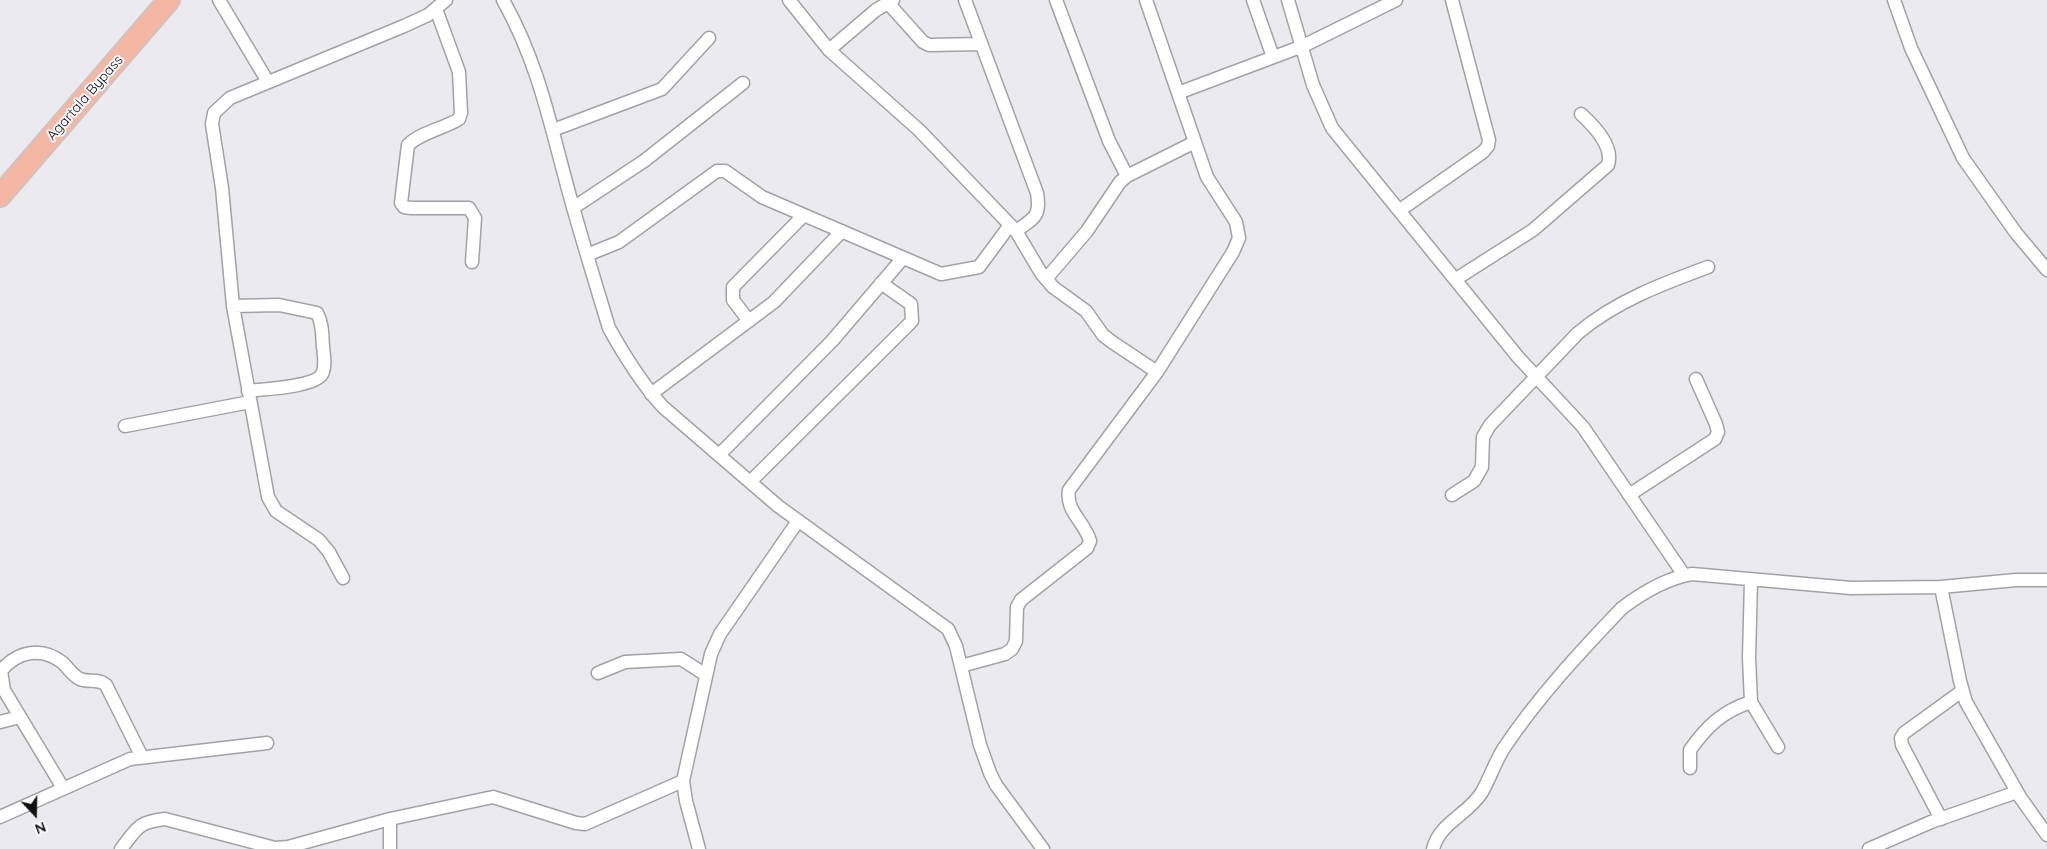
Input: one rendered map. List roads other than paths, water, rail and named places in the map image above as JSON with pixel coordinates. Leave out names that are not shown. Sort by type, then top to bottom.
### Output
[{"type":"highway","name":"Agartala Bypass","points":[[0,196],[169,0]]},
{"type":"street","points":[[219,0],[268,82]]},
{"type":"street","points":[[343,578],[329,552],[319,540],[276,511],[268,497],[233,306],[222,188],[212,124],[214,112],[222,103],[268,82],[404,26],[436,9],[446,0]]},
{"type":"street","points":[[503,0],[532,58],[573,208],[609,328],[651,394],[663,407],[798,521],[948,629],[953,638],[980,745],[990,773],[996,785],[1043,849]]},
{"type":"street","points":[[789,0],[829,50],[918,130],[1013,228],[1046,279],[1086,311],[1103,335],[1157,372]]},
{"type":"street","points":[[587,255],[626,237],[716,171],[725,171],[762,197],[941,274],[973,269],[984,262],[1013,228],[1035,218],[1039,207],[1037,193],[965,0]]},
{"type":"street","points":[[1056,0],[1109,140],[1127,176]]},
{"type":"street","points":[[961,666],[1006,654],[1012,649],[1016,641],[1017,607],[1021,600],[1087,548],[1090,541],[1088,532],[1070,507],[1067,499],[1069,490],[1157,372],[1233,252],[1239,238],[1236,222],[1208,177],[1146,0]]},
{"type":"street","points":[[1254,0],[1273,57]]},
{"type":"street","points":[[1288,0],[1313,85],[1332,128],[1536,376],[1583,426],[1684,576]]},
{"type":"street","points":[[1178,93],[1303,46],[1396,0]]},
{"type":"street","points":[[1400,210],[1483,152],[1488,146],[1489,140],[1452,0]]},
{"type":"street","points":[[1894,0],[1911,48],[1963,158],[2016,234],[2047,270]]},
{"type":"street","points":[[829,50],[876,10],[891,1],[923,42],[929,45],[981,44]]},
{"type":"street","points":[[436,9],[459,72],[461,113],[459,119],[451,124],[414,139],[408,145],[401,203],[404,207],[410,208],[469,208],[475,218],[472,262]]},
{"type":"street","points":[[553,130],[662,89],[709,38]]},
{"type":"street","points":[[573,208],[644,161],[743,83]]},
{"type":"street","points":[[1456,280],[1533,230],[1608,165],[1609,153],[1599,132],[1581,114]]},
{"type":"street","points":[[1046,279],[1087,231],[1120,182],[1127,176],[1196,142]]},
{"type":"street","points":[[749,320],[732,300],[733,287],[804,215]]},
{"type":"street","points":[[651,394],[774,302],[842,232]]},
{"type":"street","points":[[719,455],[832,341],[904,258]]},
{"type":"street","points":[[1452,495],[1474,482],[1482,467],[1483,438],[1490,425],[1589,324],[1642,292],[1708,267]]},
{"type":"street","points":[[750,482],[912,321],[911,304],[881,283]]},
{"type":"street","points":[[125,426],[303,384],[314,381],[322,376],[324,368],[322,325],[317,313],[291,306],[233,306]]},
{"type":"street","points":[[1629,495],[1715,439],[1718,432],[1716,424],[1696,379]]},
{"type":"street","points":[[699,849],[686,801],[683,781],[713,646],[798,521]]},
{"type":"street","points":[[1433,849],[1435,839],[1442,830],[1482,793],[1504,748],[1567,665],[1622,608],[1633,600],[1684,576],[1692,574],[1851,588],[1941,587],[2016,580],[2047,580]]},
{"type":"street","points":[[1751,580],[1749,658],[1751,702],[1778,747]]},
{"type":"street","points":[[1941,587],[1962,691],[2017,792],[2047,835]]},
{"type":"street","points":[[62,788],[4,690],[1,671],[8,662],[23,654],[44,653],[62,663],[78,679],[101,681],[106,685],[142,757]]},
{"type":"street","points":[[598,673],[625,662],[681,659],[706,675]]},
{"type":"street","points":[[1941,819],[1902,745],[1901,738],[1904,733],[1962,691]]},
{"type":"street","points":[[1690,768],[1690,750],[1712,724],[1731,708],[1751,702]]},
{"type":"street","points":[[0,722],[20,717]]},
{"type":"street","points":[[0,817],[130,759],[267,743]]},
{"type":"street","points":[[121,849],[141,824],[166,819],[275,848],[288,847],[390,819],[493,797],[576,824],[585,824],[683,781]]},
{"type":"street","points":[[1868,849],[1941,819],[2017,792]]},
{"type":"street","points":[[390,819],[390,849]]}]
